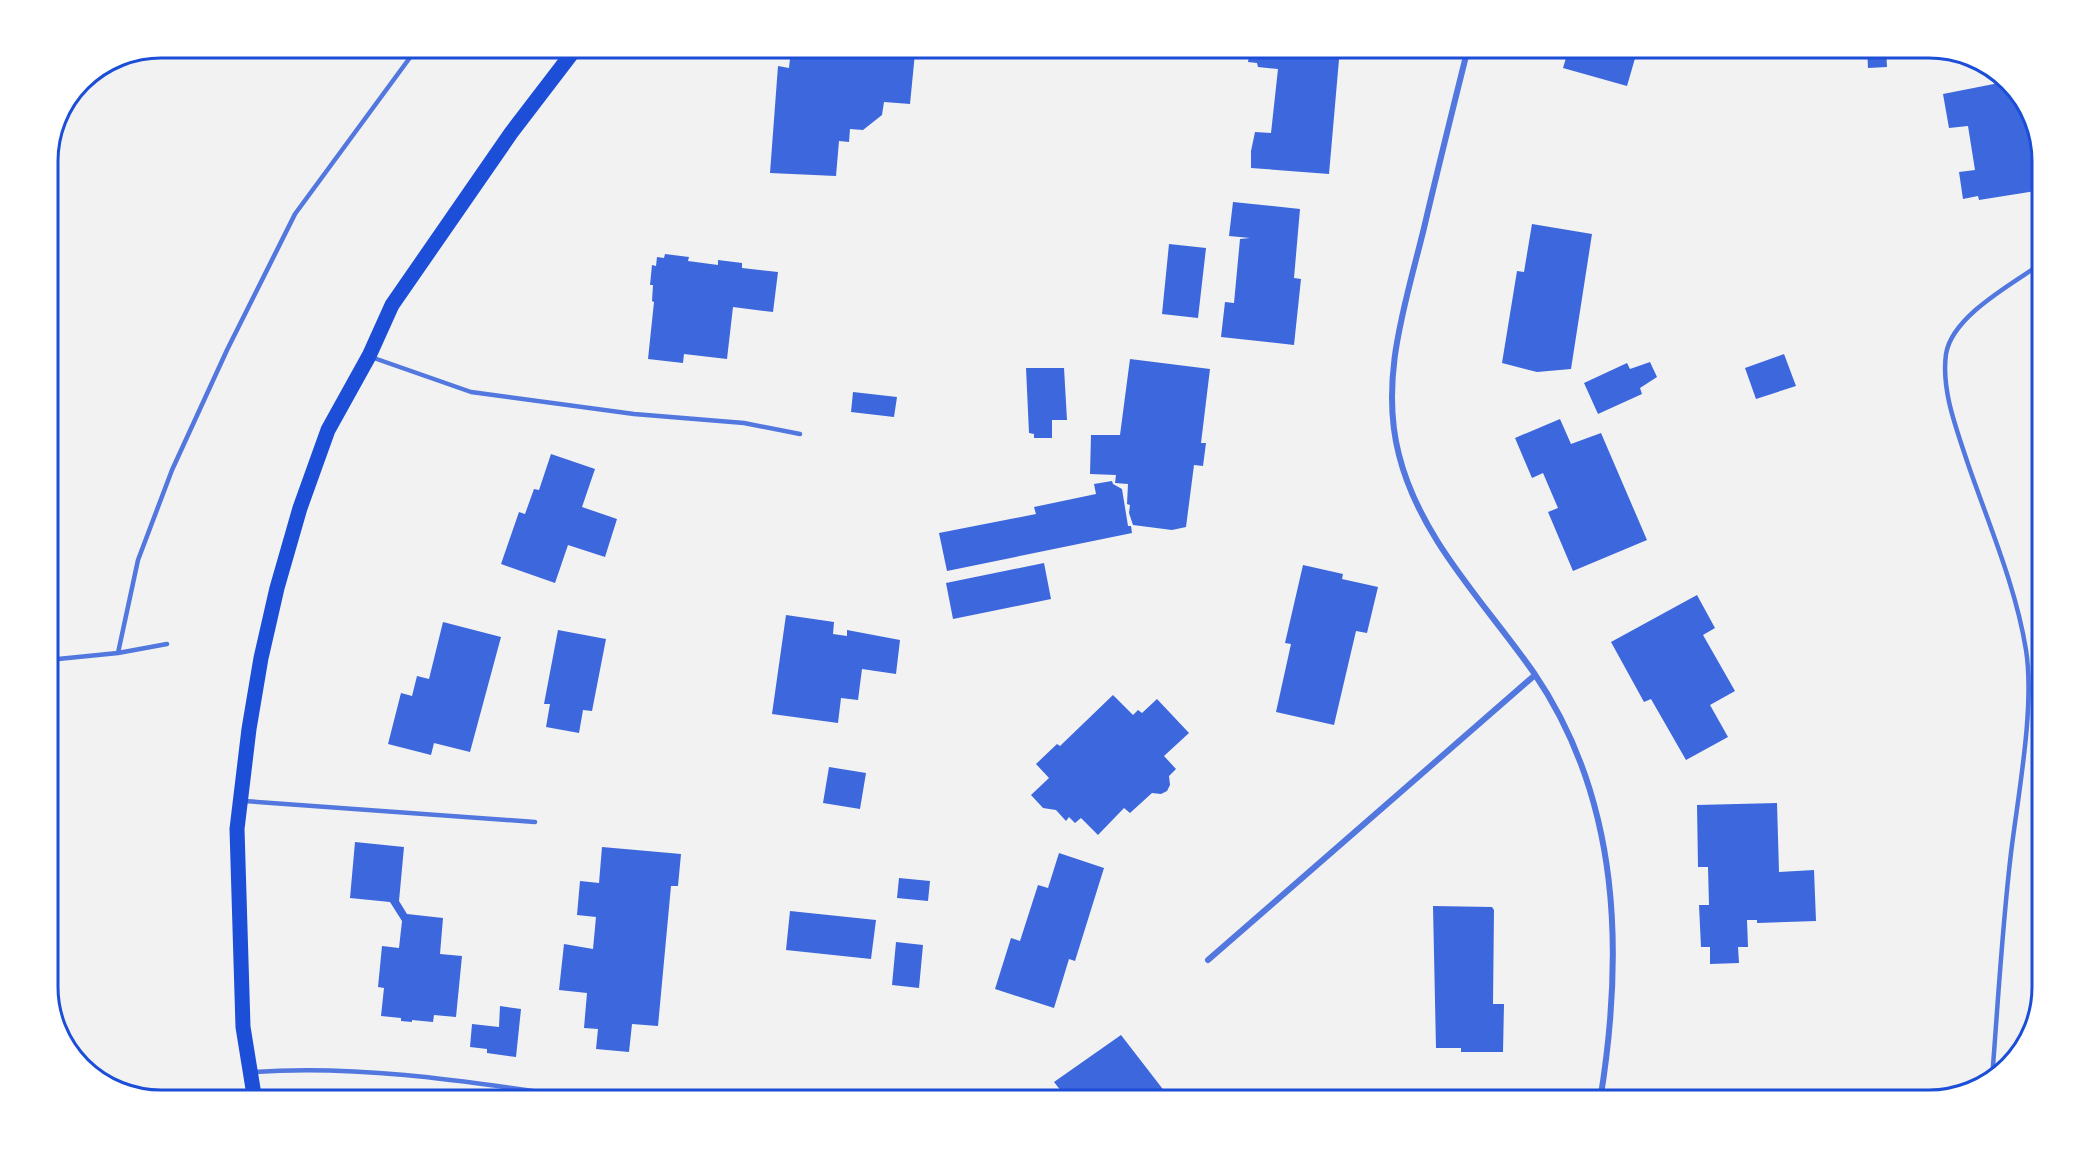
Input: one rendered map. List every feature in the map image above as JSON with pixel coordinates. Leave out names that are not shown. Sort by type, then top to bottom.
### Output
[{"type":"main road","points":[[253,1090],[243,1027],[237,829],[249,729],[277,588],[300,508],[328,430],[369,356],[392,305],[511,133],[568,58]]},
{"type":"street","points":[[1466,58],[1398,332],[1393,369],[1393,416],[1398,454],[1410,490],[1427,524],[1535,675],[1574,745],[1588,782],[1602,830],[1611,879],[1614,928],[1611,1035],[1602,1090]]},
{"type":"street","points":[[1208,960],[1535,675]]},
{"type":"lane","points":[[118,653],[138,560],[172,470],[227,350],[295,214],[410,58]]},
{"type":"lane","points":[[1993,1067],[2009,869],[2026,713],[2026,651],[2004,570],[1956,427],[1946,386],[1945,366],[1947,351],[1958,326],[2031,271]]},
{"type":"lane","points":[[369,356],[471,392],[634,414],[744,423],[800,434]]},
{"type":"lane","points":[[59,659],[118,653],[167,644]]},
{"type":"lane","points":[[240,801],[535,822]]},
{"type":"lane","points":[[251,1073],[318,1069],[455,1081],[522,1090]]},
{"type":"building","points":[[790,58],[915,58],[910,104],[884,102],[882,115],[863,130],[850,129],[849,142],[839,141],[836,176],[770,173],[778,66],[789,68]]},
{"type":"building","points":[[1249,58],[1339,58],[1329,174],[1251,168],[1251,151],[1255,132],[1271,133],[1278,69],[1258,67],[1257,63],[1248,62]]},
{"type":"building","points":[[1566,58],[1635,58],[1627,86],[1563,68]]},
{"type":"building","points":[[1868,58],[1887,58],[1887,67],[1868,68]]},
{"type":"building","points":[[1996,84],[2006,94],[2021,116],[2030,142],[2031,192],[1979,200],[1978,196],[1963,199],[1959,172],[1975,170],[1968,126],[1949,128],[1943,94]]},
{"type":"building","points":[[1233,202],[1300,209],[1294,278],[1301,279],[1294,345],[1221,337],[1225,302],[1234,303],[1240,239],[1250,238],[1229,236]]},
{"type":"building","points":[[1532,224],[1592,234],[1571,369],[1537,372],[1502,363],[1517,271],[1524,272]]},
{"type":"building","points":[[1169,244],[1206,248],[1198,318],[1162,314]]},
{"type":"building","points":[[665,254],[689,257],[688,261],[718,265],[718,260],[742,263],[742,268],[778,272],[773,312],[733,307],[727,359],[684,354],[683,363],[648,359],[654,302],[652,301],[653,285],[650,285],[652,265],[656,266],[657,257],[664,258]]},
{"type":"building","points":[[1784,354],[1796,386],[1756,399],[1745,368]]},
{"type":"building","points":[[1130,359],[1210,369],[1201,443],[1206,443],[1203,466],[1194,465],[1186,527],[1172,530],[1133,525],[1129,513],[1130,505],[1127,504],[1128,484],[1115,483],[1116,475],[1090,474],[1091,435],[1120,435]]},
{"type":"building","points":[[1650,362],[1657,377],[1640,388],[1642,394],[1598,414],[1584,383],[1627,363],[1630,369]]},
{"type":"building","points":[[1026,368],[1064,368],[1067,420],[1052,420],[1052,438],[1034,438],[1034,434],[1029,433]]},
{"type":"building","points":[[853,392],[897,397],[894,417],[851,412]]},
{"type":"building","points":[[1560,419],[1571,444],[1601,433],[1647,540],[1573,571],[1548,512],[1558,508],[1543,473],[1532,478],[1515,438]]},
{"type":"building","points":[[551,454],[595,469],[582,507],[617,519],[605,557],[568,545],[555,583],[501,564],[519,512],[525,514],[534,489],[539,490]]},
{"type":"building","points":[[1112,481],[1122,489],[1128,526],[1131,526],[1132,533],[947,571],[939,533],[1036,514],[1034,507],[1096,494],[1094,484]]},
{"type":"building","points":[[1044,563],[1051,599],[953,619],[946,583]]},
{"type":"building","points":[[1303,565],[1343,574],[1342,579],[1378,587],[1367,633],[1356,631],[1334,725],[1276,712],[1291,644],[1285,643]]},
{"type":"building","points":[[1697,595],[1715,628],[1703,635],[1735,691],[1710,705],[1728,737],[1686,760],[1651,699],[1644,702],[1611,642]]},
{"type":"building","points":[[786,615],[834,622],[833,634],[847,636],[847,630],[900,640],[896,674],[862,669],[858,700],[841,698],[838,723],[772,714]]},
{"type":"building","points":[[443,622],[501,637],[470,752],[434,743],[431,755],[388,744],[401,693],[412,696],[417,676],[429,679]]},
{"type":"building","points":[[558,630],[606,639],[592,711],[583,710],[579,733],[546,727],[550,704],[544,704]]},
{"type":"building","points":[[1113,695],[1133,715],[1138,710],[1142,713],[1157,699],[1189,733],[1164,756],[1176,769],[1169,776],[1170,785],[1167,791],[1161,794],[1152,793],[1130,813],[1124,808],[1098,835],[1081,818],[1075,823],[1069,817],[1066,821],[1056,810],[1043,808],[1031,795],[1049,778],[1036,764],[1057,744],[1060,746]]},
{"type":"building","points":[[829,767],[866,773],[860,809],[823,803]]},
{"type":"building","points":[[1777,803],[1779,872],[1814,870],[1816,921],[1757,923],[1757,920],[1747,920],[1748,947],[1738,947],[1739,963],[1710,964],[1710,947],[1701,947],[1699,905],[1709,905],[1708,867],[1698,867],[1697,805]]},
{"type":"building","points":[[355,842],[404,847],[399,901],[407,914],[443,918],[440,954],[462,956],[456,1017],[434,1015],[433,1022],[412,1020],[412,1022],[401,1021],[401,1018],[381,1016],[384,988],[378,987],[382,946],[399,948],[402,921],[390,902],[350,898]]},
{"type":"building","points":[[602,847],[681,854],[678,886],[671,886],[658,1026],[632,1024],[629,1052],[596,1049],[598,1029],[584,1028],[587,993],[559,990],[564,944],[593,949],[596,917],[577,915],[580,881],[599,883]]},
{"type":"building","points":[[1059,853],[1104,868],[1075,961],[1069,959],[1054,1008],[995,989],[1011,938],[1020,941],[1038,885],[1048,888]]},
{"type":"building","points":[[899,878],[930,881],[928,901],[897,898]]},
{"type":"building","points":[[1433,906],[1492,907],[1494,910],[1493,1004],[1504,1004],[1503,1052],[1461,1052],[1461,1048],[1436,1048]]},
{"type":"building","points":[[790,911],[876,920],[871,959],[786,950]]},
{"type":"building","points":[[896,942],[923,945],[919,988],[892,985]]},
{"type":"building","points":[[500,1006],[521,1009],[516,1057],[487,1053],[487,1049],[470,1047],[472,1024],[499,1027]]},
{"type":"building","points":[[1121,1035],[1164,1090],[1060,1090],[1054,1082]]}]
